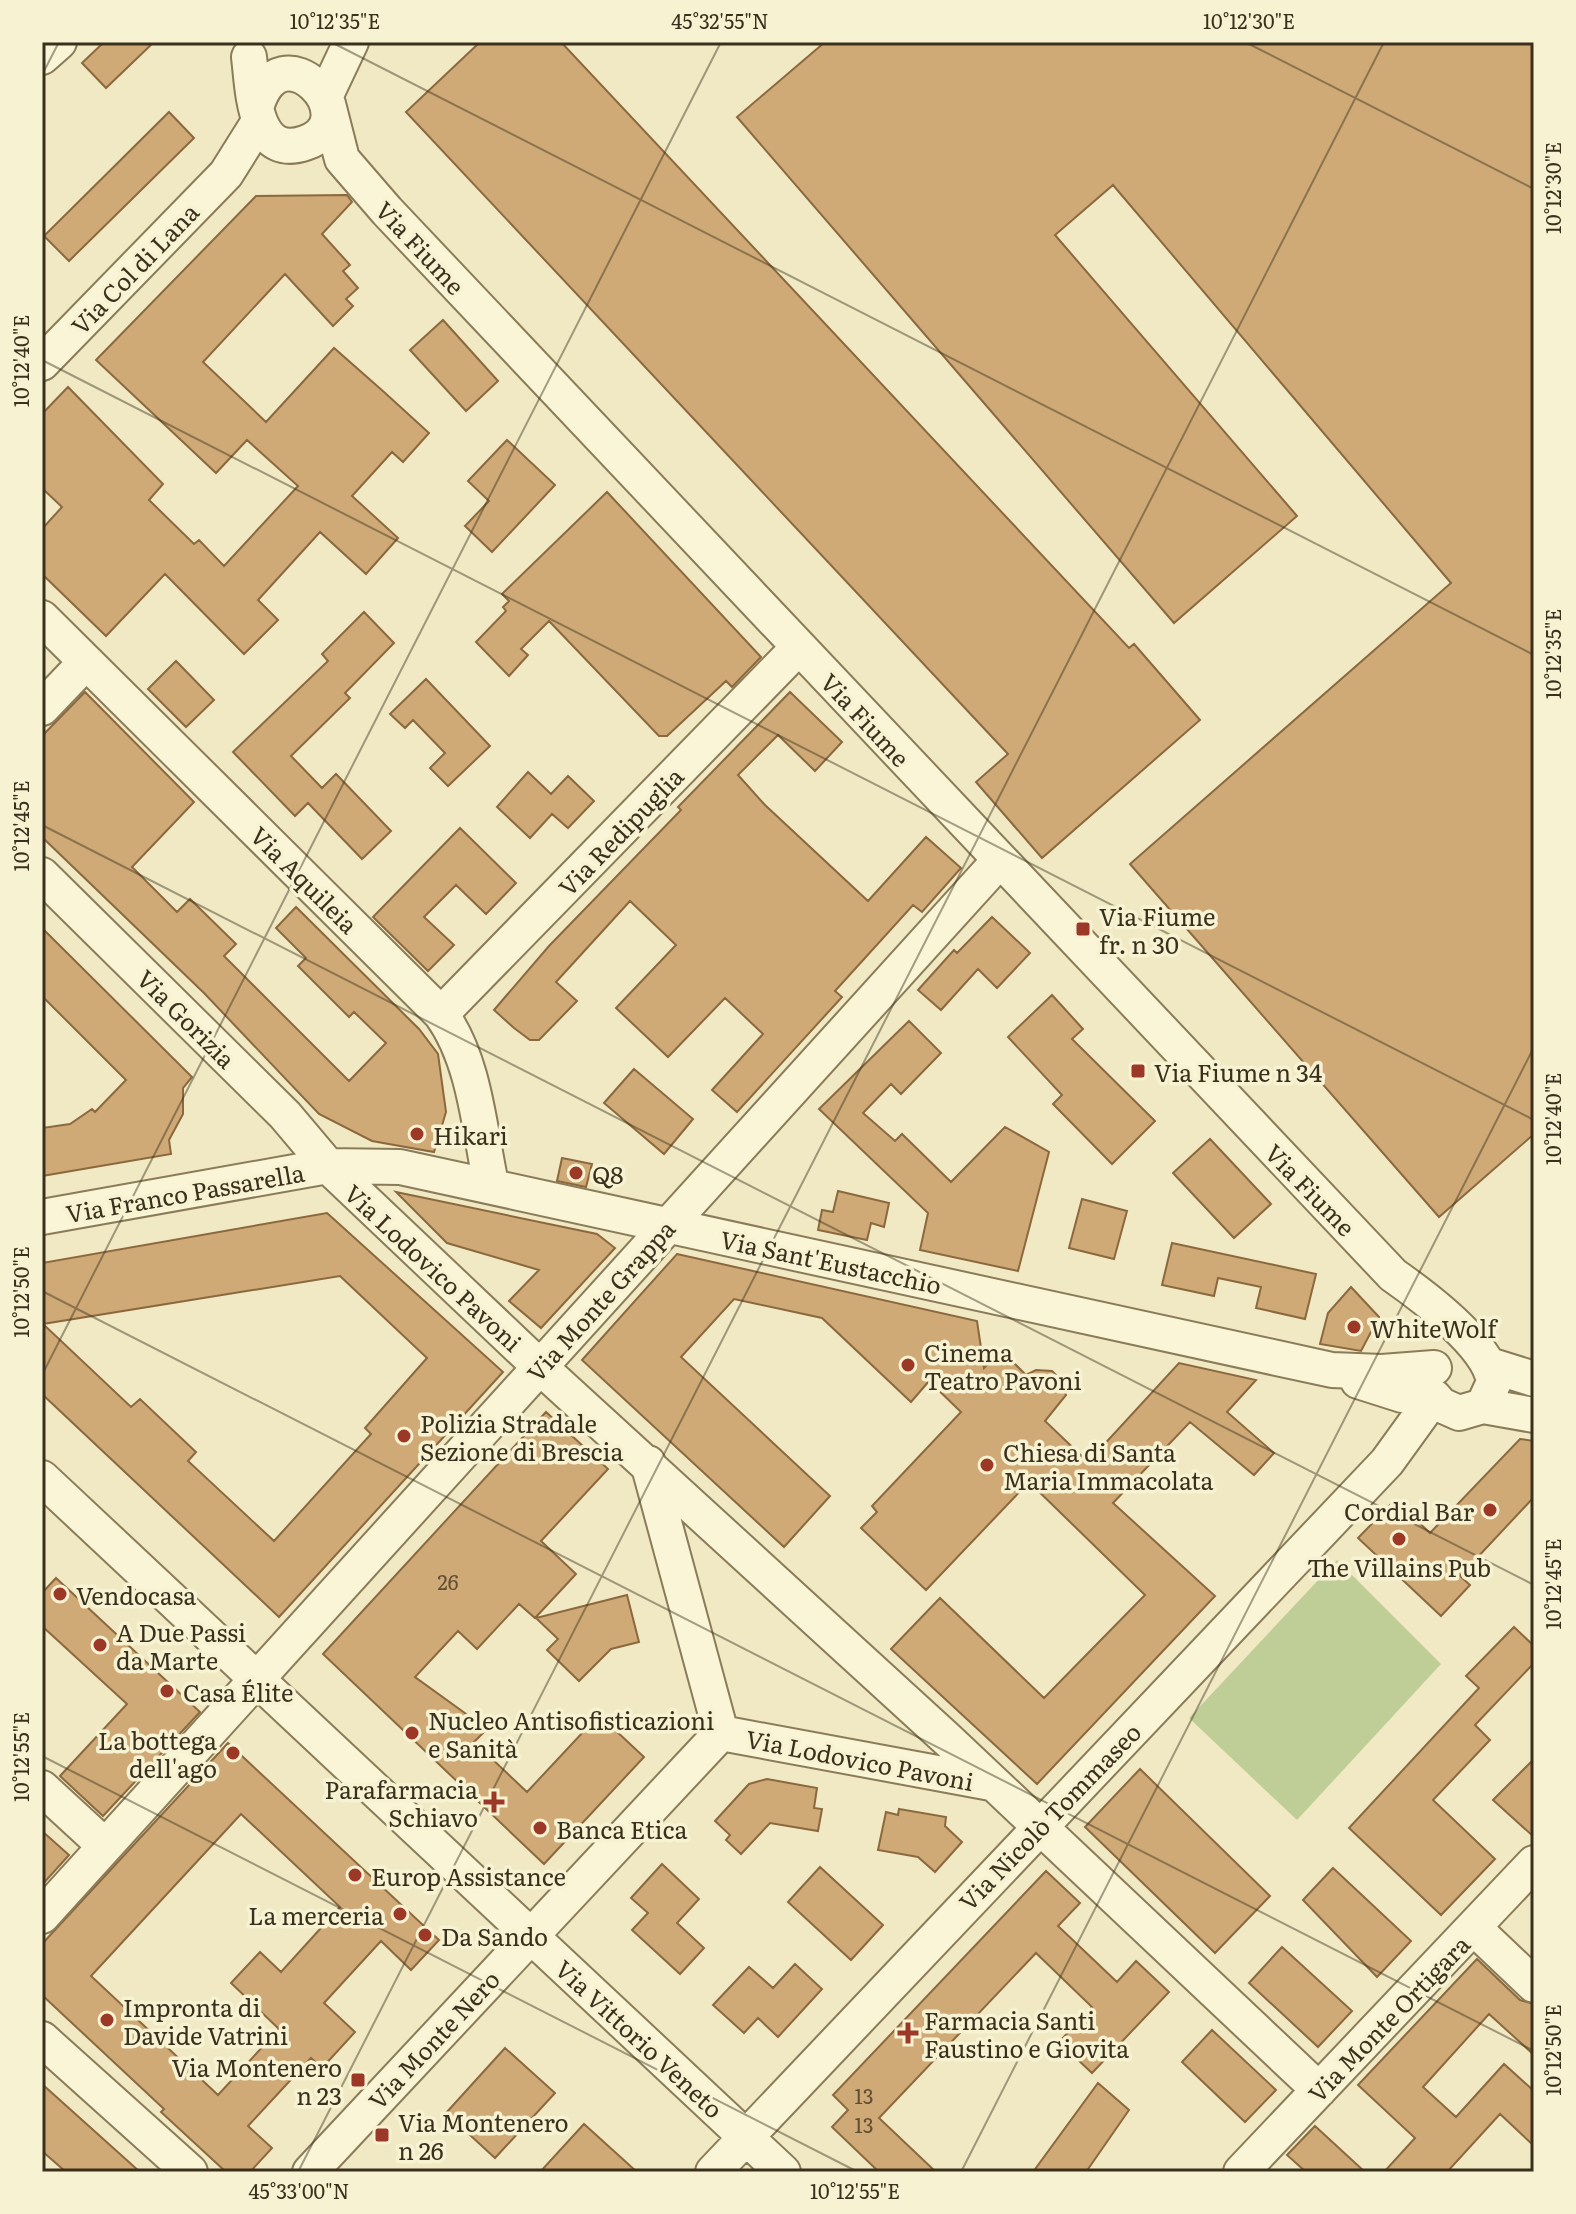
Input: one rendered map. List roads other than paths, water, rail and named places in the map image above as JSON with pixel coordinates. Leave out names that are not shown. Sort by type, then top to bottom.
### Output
[{"type":"street","points":[[42,57],[59,42]]},
{"type":"street","points":[[257,116],[260,94],[269,82],[294,75],[349,42]]},
{"type":"street","points":[[290,146],[309,143],[320,133],[327,119],[326,101],[349,42]]},
{"type":"street","points":[[242,50],[294,75],[312,80],[326,101]]},
{"type":"street","points":[[242,50],[257,116],[267,136],[290,146],[342,159]]},
{"type":"street","name":"Via Fiume","points":[[326,101],[342,159],[387,211],[1393,1275],[1435,1339],[1450,1389]]},
{"type":"street","name":"Via Col di Lana","points":[[42,363],[226,174],[257,116]]},
{"type":"street","name":"Via Col di Lana","points":[[226,174],[290,146]]},
{"type":"street","name":"Via Aquileia","points":[[42,618],[441,1014],[455,1034],[465,1063],[491,1184]]},
{"type":"street","name":"Via Redipuglia","points":[[441,1014],[799,647]]},
{"type":"street","points":[[42,708],[86,662]]},
{"type":"street","name":"Via Monte Grappa","points":[[42,1916],[999,861]]},
{"type":"street","name":"Via Gorizia","points":[[42,875],[285,1115],[328,1166]]},
{"type":"street","name":"Via Sant'Eustacchio","points":[[328,1166],[367,1164],[400,1167],[491,1184],[668,1226],[1332,1370],[1381,1390],[1450,1389],[1534,1415]]},
{"type":"street","name":"Via Franco Passarella","points":[[42,1217],[328,1166]]},
{"type":"street","name":"Via Lodovico Pavoni","points":[[328,1166],[540,1367],[648,1462],[1319,2090]]},
{"type":"street","name":"Via Fiume","points":[[1393,1275],[1425,1298],[1486,1361]]},
{"type":"street","points":[[1486,1361],[1493,1391],[1450,1389],[1459,1350],[1534,1379]]},
{"type":"street","name":"Via Nicolò Tommaseo","points":[[713,2172],[1387,1462],[1450,1389]]},
{"type":"street","name":"Via Lodovico Pavoni","points":[[648,1462],[721,1733],[991,1783]]},
{"type":"street","name":"Via Vittorio Veneto","points":[[42,1478],[783,2172]]},
{"type":"street","name":"Via Monte Nero","points":[[310,2172],[721,1733]]},
{"type":"street","points":[[42,1788],[105,1846]]},
{"type":"street","name":"Via Monte Ortigara","points":[[1241,2172],[1534,1863]]},
{"type":"street","points":[[1474,1928],[1534,1985]]},
{"type":"street","points":[[42,2039],[190,2172]]},
{"type":"place","name":"Via Fiume fr. n 30","points":[[1083,929]]},
{"type":"place","name":"Via Fiume n 34","points":[[1138,1071]]},
{"type":"place","name":"Hikari","points":[[417,1134]]},
{"type":"place","name":"Q8","points":[[576,1173]]},
{"type":"place","name":"WhiteWolf","points":[[1354,1327]]},
{"type":"place","name":"Cinema Teatro Pavoni","points":[[908,1365]]},
{"type":"place","name":"Polizia Stradale Sezione di Brescia","points":[[404,1436]]},
{"type":"place","name":"Chiesa di Santa Maria Immacolata","points":[[987,1465]]},
{"type":"place","name":"Cordial Bar","points":[[1490,1510]]},
{"type":"place","name":"The Villains Pub","points":[[1399,1539]]},
{"type":"place","name":"Vendocasa","points":[[60,1594]]},
{"type":"place","name":"A Due Passi da Marte","points":[[100,1645]]},
{"type":"place","name":"Casa Élite","points":[[167,1691]]},
{"type":"place","name":"Nucleo Antisofisticazioni e Sanità","points":[[412,1733]]},
{"type":"place","name":"La bottega dell'ago","points":[[233,1753]]},
{"type":"place","name":"Parafarmacia Schiavo","points":[[494,1802]]},
{"type":"place","name":"Banca Etica","points":[[540,1828]]},
{"type":"place","name":"Europ Assistance","points":[[355,1875]]},
{"type":"place","name":"La merceria","points":[[400,1914]]},
{"type":"place","name":"Da Sando","points":[[425,1935]]},
{"type":"place","name":"Impronta di Davide Vatrini","points":[[107,2020]]},
{"type":"place","name":"Farmacia Santi Faustino e Giovita","points":[[908,2033]]},
{"type":"place","name":"Via Montenero n 23","points":[[358,2080]]},
{"type":"place","name":"Via Montenero n 26","points":[[382,2135]]}]
